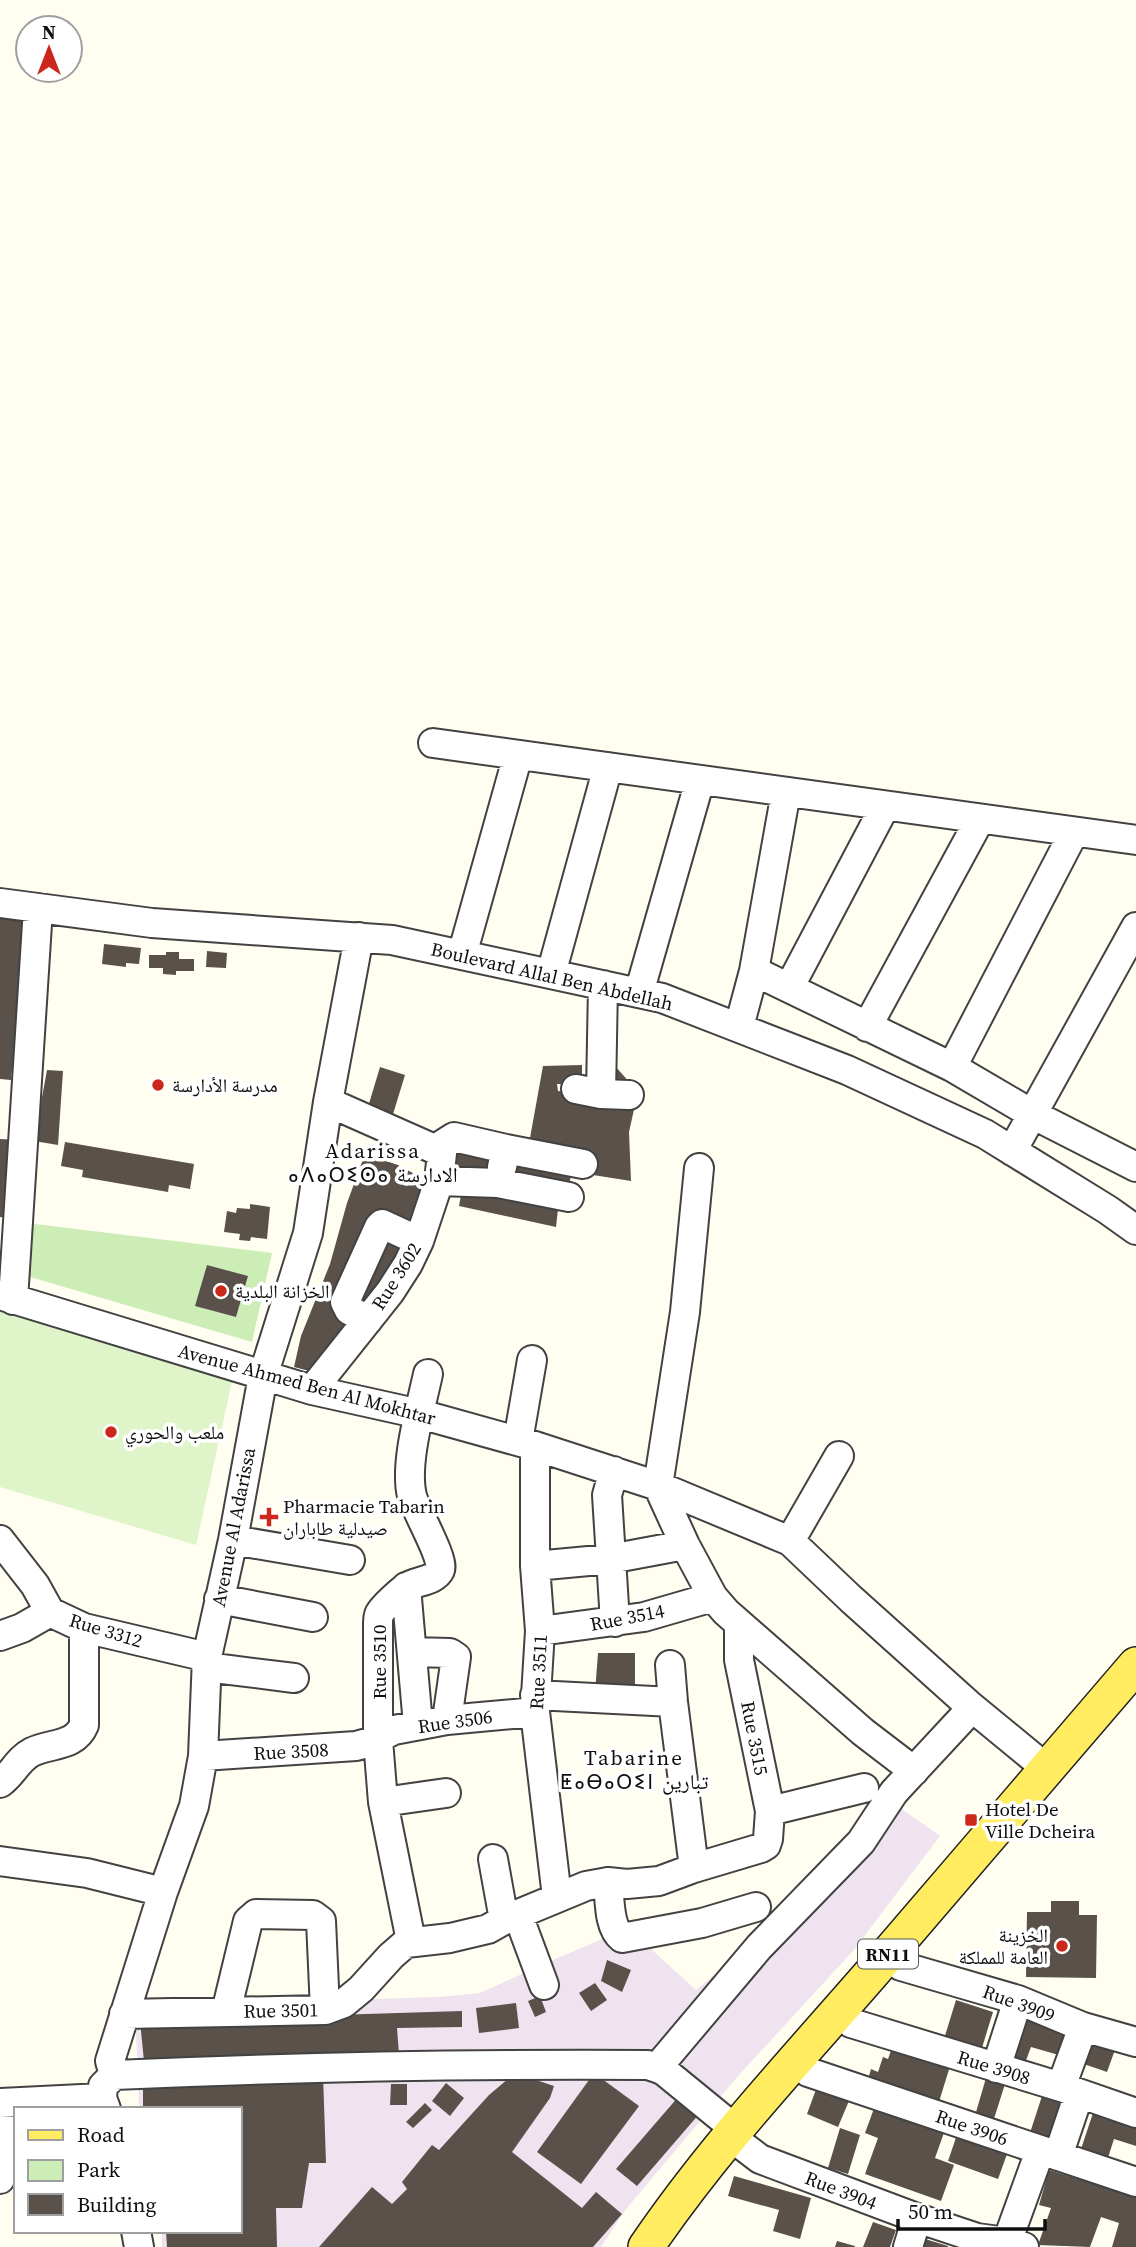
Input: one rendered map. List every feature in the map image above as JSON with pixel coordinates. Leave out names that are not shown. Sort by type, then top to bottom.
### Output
[{"type":"main road","name":"RN11","points":[[665,2247],[705,2193],[739,2138],[1136,1665]]},
{"type":"main road","name":"RN11","points":[[646,2247],[690,2185],[808,2072],[1136,1696]]},
{"type":"street","points":[[433,743],[1136,841]]},
{"type":"street","points":[[462,955],[518,755]]},
{"type":"street","points":[[551,974],[608,767]]},
{"type":"street","points":[[639,993],[700,780]]},
{"type":"street","points":[[739,1027],[754,971],[786,792]]},
{"type":"street","points":[[789,988],[884,806]]},
{"type":"street","points":[[867,1027],[980,819]]},
{"type":"street","points":[[952,1068],[1074,832]]},
{"type":"street","name":"Boulevard Allal Ben Abdellah","points":[[0,903],[152,923],[393,940],[662,998],[847,1070],[936,1110],[985,1134],[1136,1230]]},
{"type":"street","points":[[6,1298],[12,1105],[38,908]]},
{"type":"street","name":"Avenue Al Adarissa","points":[[107,2094],[110,2061],[124,2014],[194,1806],[203,1756],[207,1662],[233,1540],[262,1376],[308,1233],[328,1102],[359,937]]},
{"type":"street","points":[[1012,1151],[1132,942]]},
{"type":"street","points":[[754,971],[952,1068],[1032,1114],[1133,1158]]},
{"type":"street","points":[[603,985],[588,1091],[629,1095]]},
{"type":"street","points":[[328,1102],[442,1148],[454,1137],[583,1164]]},
{"type":"street","name":"Rue 3602","points":[[312,1390],[390,1292],[419,1241],[439,1181],[442,1148]]},
{"type":"street","points":[[498,1183],[506,1149]]},
{"type":"street","points":[[699,1168],[685,1312],[658,1486],[713,1597],[739,1625],[863,1732],[915,1771]]},
{"type":"street","points":[[439,1181],[498,1183],[569,1197]]},
{"type":"street","points":[[368,1320],[349,1310],[345,1302],[379,1227],[382,1224],[419,1241]]},
{"type":"street","name":"Avenue Ahmed Ben Al Mokhtar","points":[[6,1298],[262,1376],[420,1414],[527,1444],[658,1486],[790,1541]]},
{"type":"street","name":"Rue 3511","points":[[532,1360],[527,1444],[540,1631],[535,1704],[557,1898]]},
{"type":"street","points":[[420,1414],[428,1374]]},
{"type":"street","name":"Rue 3510","points":[[411,1941],[383,1802],[378,1740],[379,1615],[406,1587],[432,1577],[439,1573],[441,1568],[440,1558],[412,1497],[409,1476],[420,1414]]},
{"type":"street","points":[[839,1456],[790,1541],[972,1707],[1047,1769]]},
{"type":"street","points":[[614,1471],[607,1495],[615,1622]]},
{"type":"street","name":"Rue 3312","points":[[0,1540],[35,1585],[50,1612],[84,1628],[207,1662],[294,1678]]},
{"type":"street","points":[[233,1540],[350,1560]]},
{"type":"street","points":[[536,1566],[610,1559],[685,1545]]},
{"type":"street","points":[[406,1587],[418,1726]]},
{"type":"street","name":"Rue 3514","points":[[540,1631],[645,1617],[713,1597]]},
{"type":"street","points":[[219,1599],[313,1617]]},
{"type":"street","points":[[0,1636],[22,1628],[50,1612]]},
{"type":"street","name":"Rue 3515","points":[[694,1868],[761,1848],[766,1845],[768,1839],[770,1811],[739,1660],[739,1625]]},
{"type":"street","points":[[0,1783],[24,1757],[72,1740],[80,1734],[84,1725],[84,1628]]},
{"type":"street","points":[[412,1652],[450,1653],[456,1657],[447,1720]]},
{"type":"street","points":[[411,1941],[442,1939],[488,1929],[586,1886],[608,1882],[627,1884],[659,1881],[694,1868],[670,1665]]},
{"type":"street","name":"Rue 3506","points":[[378,1740],[394,1730],[535,1704],[673,1702]]},
{"type":"street","points":[[0,2179],[1,2103],[107,2094],[243,2069],[509,2064],[648,2065],[657,2068],[759,1947],[861,1842],[894,1792],[972,1707]]},
{"type":"street","name":"Rue 3508","points":[[203,1756],[336,1748],[378,1740]]},
{"type":"street","points":[[770,1811],[864,1788]]},
{"type":"street","points":[[383,1802],[446,1793]]},
{"type":"street","points":[[493,1859],[511,1918],[544,1985]]},
{"type":"street","points":[[0,1861],[87,1873],[163,1892]]},
{"type":"street","points":[[608,1882],[612,1921],[622,1938],[702,1923],[756,1907]]},
{"type":"street","points":[[226,2012],[248,1921],[256,1914],[313,1915],[321,1921],[325,2010]]},
{"type":"street","name":"Rue 3501","points":[[124,2014],[325,2010],[344,2003],[361,1989],[391,1956],[411,1941]]},
{"type":"street","name":"Rue 3909","points":[[901,1966],[1018,2000],[1083,2027],[1136,2042]]},
{"type":"street","points":[[996,2067],[1018,2000]]},
{"type":"street","name":"Rue 3908","points":[[851,2023],[1136,2113]]},
{"type":"street","points":[[1015,2244],[1070,2090],[1083,2027]]},
{"type":"street","name":"Rue 3904","points":[[657,2068],[664,2071],[760,2159],[976,2242],[1015,2244]]},
{"type":"street","name":"Rue 3906","points":[[808,2072],[1136,2182]]},
{"type":"street","points":[[908,2247],[917,2218]]},
{"type":"shaded area","points":[[892,1802],[940,1836],[853,1951],[738,2076],[626,2209],[601,2247],[162,2247],[162,2233],[242,2233],[242,2107],[139,2107],[135,2006],[439,1997],[480,1993],[628,1928],[696,1990],[765,1932]]},
{"type":"green space","points":[[19,1222],[272,1253],[252,1342],[13,1272]],"holes":[[[207,1265],[247,1276],[236,1317],[196,1306]]]},
{"type":"green space","name":"ملعب والحوري","points":[[0,1309],[233,1377],[196,1545],[0,1487]]},
{"type":"building","points":[[0,914],[27,916],[11,1080],[0,1079]]},
{"type":"building","points":[[104,944],[141,948],[139,964],[126,963],[126,967],[102,964]]},
{"type":"building","points":[[207,951],[227,953],[226,968],[206,967]]},
{"type":"building","points":[[166,952],[179,952],[179,959],[194,959],[194,971],[176,971],[176,975],[163,974],[163,968],[149,968],[149,955],[166,955]]},
{"type":"building","points":[[607,1057],[639,1093],[605,1088]]},
{"type":"building","points":[[582,1065],[582,1084],[557,1084],[558,1091],[635,1105],[629,1132],[631,1181],[593,1175],[595,1162],[528,1149],[543,1066]]},
{"type":"building","points":[[380,1067],[405,1075],[390,1124],[365,1117]]},
{"type":"building","points":[[47,1070],[63,1071],[58,1145],[34,1141]]},
{"type":"building","points":[[0,1139],[19,1140],[8,1218],[0,1217]]},
{"type":"building","points":[[453,1140],[494,1146],[490,1175],[448,1168]]},
{"type":"building","points":[[65,1142],[194,1164],[190,1189],[169,1185],[168,1192],[82,1177],[83,1170],[61,1166]]},
{"type":"building","points":[[365,1154],[398,1165],[433,1184],[417,1234],[380,1217],[368,1249],[357,1324],[313,1372],[294,1367],[301,1336],[330,1264],[347,1203]]},
{"type":"building","points":[[518,1156],[573,1167],[567,1193],[513,1181]]},
{"type":"building","points":[[463,1184],[559,1200],[556,1227],[459,1206]]},
{"type":"building","points":[[250,1204],[270,1207],[267,1239],[251,1237],[250,1241],[239,1240],[240,1234],[224,1232],[227,1211],[236,1213],[237,1208],[250,1209]]},
{"type":"building","points":[[383,1229],[413,1245],[372,1312],[352,1302]]},
{"type":"building","name":"الخزانة البلدية","points":[[207,1265],[248,1276],[236,1317],[195,1306]]},
{"type":"building","points":[[598,1653],[635,1653],[635,1693],[595,1692]]},
{"type":"building","name":"الخزينة العامة للمملكة","points":[[1051,1901],[1079,1901],[1079,1915],[1097,1915],[1096,1978],[1026,1977],[1027,1912],[1051,1912]]},
{"type":"building","points":[[607,1960],[631,1970],[622,1992],[601,1981]]},
{"type":"building","points":[[595,1983],[607,2000],[591,2011],[579,1993]]},
{"type":"building","points":[[540,1996],[546,2012],[535,2017],[528,2001]]},
{"type":"building","points":[[956,2000],[993,2012],[981,2051],[944,2039]]},
{"type":"building","points":[[516,2003],[519,2028],[479,2033],[476,2008]]},
{"type":"building","points":[[462,2011],[462,2027],[397,2028],[399,2054],[348,2056],[324,2054],[144,2061],[140,2021]]},
{"type":"building","points":[[1022,2018],[1069,2033],[1062,2056],[1031,2047],[1025,2063],[1010,2058]]},
{"type":"building","points":[[1087,2037],[1116,2047],[1107,2072],[1078,2062]]},
{"type":"building","points":[[893,2045],[951,2063],[938,2105],[867,2083],[871,2069],[878,2072],[883,2057],[888,2059]]},
{"type":"building","points":[[515,2073],[554,2086],[550,2098],[512,2152],[582,2208],[596,2192],[622,2214],[593,2247],[319,2247],[372,2187],[392,2204],[407,2189],[402,2182],[432,2145],[439,2150],[489,2095]]},
{"type":"building","points":[[594,2073],[639,2106],[581,2184],[537,2152]]},
{"type":"building","points":[[323,2075],[326,2163],[309,2163],[302,2208],[276,2208],[277,2247],[167,2247],[166,2233],[242,2233],[242,2107],[143,2107],[143,2088]]},
{"type":"building","points":[[986,2078],[1005,2084],[992,2125],[974,2119]]},
{"type":"building","points":[[446,2083],[464,2098],[450,2116],[432,2101]]},
{"type":"building","points":[[391,2084],[407,2084],[407,2105],[390,2105]]},
{"type":"building","points":[[818,2084],[851,2096],[838,2127],[807,2114]]},
{"type":"building","points":[[679,2096],[700,2113],[637,2186],[616,2169]]},
{"type":"building","points":[[1042,2096],[1061,2102],[1048,2145],[1028,2139]]},
{"type":"building","points":[[425,2103],[432,2110],[413,2128],[406,2122]]},
{"type":"building","points":[[876,2103],[946,2127],[935,2158],[954,2165],[941,2201],[865,2174],[878,2138],[865,2133]]},
{"type":"building","points":[[1094,2110],[1136,2123],[1136,2146],[1114,2139],[1105,2167],[1078,2158]]},
{"type":"building","points":[[960,2126],[1011,2143],[998,2179],[948,2161]]},
{"type":"building","points":[[840,2128],[860,2135],[848,2174],[828,2168]]},
{"type":"building","points":[[1049,2170],[1136,2197],[1136,2247],[1112,2247],[1119,2223],[1101,2217],[1090,2247],[1038,2245],[1051,2208],[1039,2205]]},
{"type":"building","points":[[734,2176],[811,2198],[800,2239],[773,2231],[779,2210],[728,2196]]},
{"type":"building","points":[[873,2222],[896,2230],[890,2247],[863,2247]]},
{"type":"building","points":[[912,2235],[948,2246],[948,2247],[908,2247]]},
{"type":"building","points":[[837,2241],[855,2246],[855,2247],[835,2247]]},
{"type":"place","name":"مدرسة الأدارسة","points":[[158,1085]]},
{"type":"place","name":"الخزانة البلدية","points":[[221,1291]]},
{"type":"place","name":"ملعب والحوري","points":[[111,1432]]},
{"type":"place","name":"Pharmacie Tabarin صيدلية طاباران","points":[[269,1517]]},
{"type":"place","name":"Hotel De Ville Dcheira","points":[[971,1820]]},
{"type":"place","name":"الخزينة العامة للمملكة","points":[[1062,1946]]},
{"type":"district","name":"Adarissa ⴰⴷⴰⵔⵉⵙⴰ الادارسة","points":[[373,1162]]},
{"type":"district","name":"Tabarine ⵟⴰⴱⴰⵔⵉⵏ تبارين","points":[[634,1769]]}]
